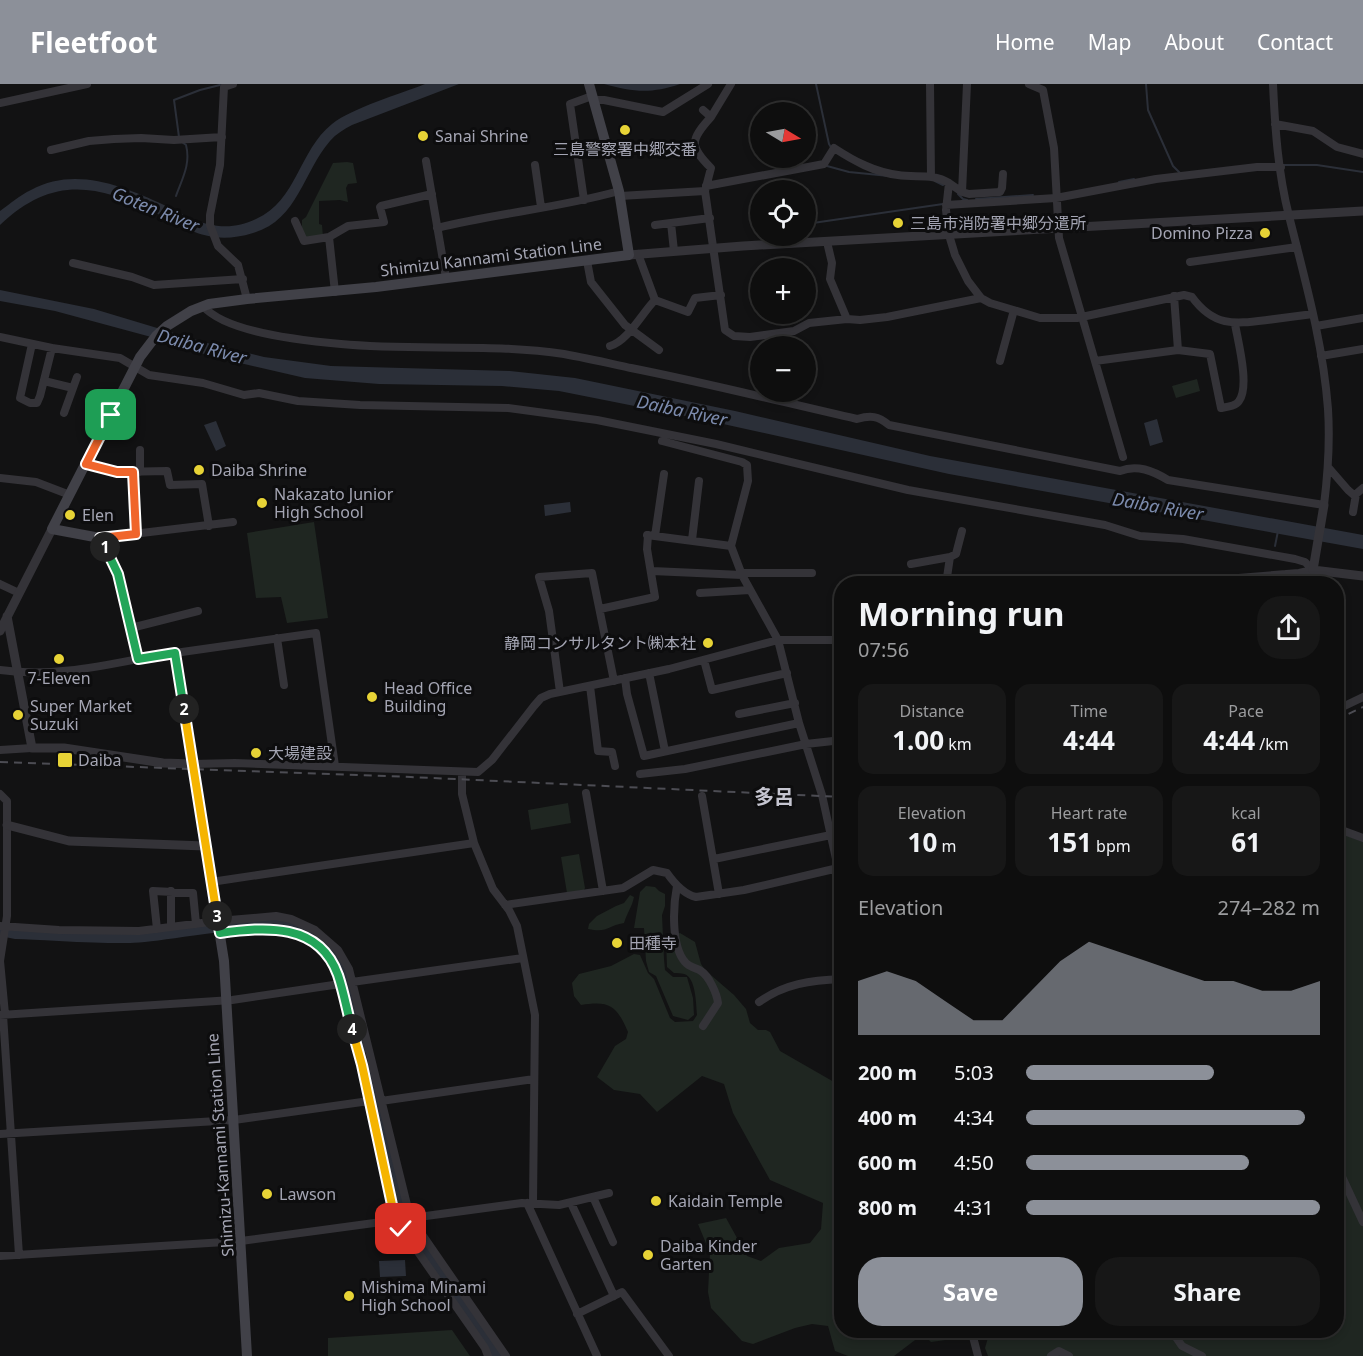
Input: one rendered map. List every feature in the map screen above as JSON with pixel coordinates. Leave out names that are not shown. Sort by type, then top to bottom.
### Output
[{"type":"main road","points":[[591,93],[620,193],[634,255]]},
{"type":"main road","name":"Shimizu Kannami Station Line","points":[[138,361],[156,336],[167,326],[203,306],[247,298],[335,291],[634,255]]},
{"type":"main road","points":[[138,361],[52,529],[100,538],[118,574],[138,659],[175,653]]},
{"type":"main road","name":"Shimizu-Kannami Station Line","points":[[175,653],[219,927],[226,999],[248,1356]]},
{"type":"street","points":[[0,103],[87,84]]},
{"type":"street","points":[[233,84],[224,86],[222,137],[218,177],[210,215],[211,232],[219,246],[238,265],[247,298]]},
{"type":"street","points":[[584,200],[570,104],[591,93],[604,100],[663,112],[708,84]]},
{"type":"street","points":[[731,84],[711,117],[698,130],[694,145],[697,154],[711,168],[706,189],[724,315],[723,327],[727,332],[734,336],[754,337],[794,331],[809,323],[887,317],[981,298]]},
{"type":"street","points":[[930,84],[931,177]]},
{"type":"street","points":[[967,84],[967,198]]},
{"type":"street","points":[[1029,84],[1043,90],[1054,148],[1058,229],[1123,457]]},
{"type":"street","points":[[1273,84],[1275,123],[1288,215],[1316,326],[1328,408],[1329,467],[1314,565]]},
{"type":"street","points":[[703,110],[711,117]]},
{"type":"street","points":[[1275,123],[1313,131],[1337,147],[1363,154]]},
{"type":"street","points":[[51,150],[98,140],[141,138],[181,140],[222,137]]},
{"type":"street","points":[[437,228],[500,214],[620,193],[706,189],[824,164],[834,148],[867,166],[898,175],[931,177],[949,183],[967,198],[1056,198],[1156,179],[1257,167],[1281,167]]},
{"type":"street","points":[[426,161],[446,278]]},
{"type":"street","points":[[535,165],[541,207]]},
{"type":"street","points":[[946,205],[967,198],[1000,192],[1003,185],[1003,174]]},
{"type":"street","points":[[949,183],[946,205],[949,235],[961,268],[981,298],[990,303],[1040,318],[1083,317],[1174,296],[1189,295],[1209,315],[1235,324],[1313,314]]},
{"type":"street","points":[[294,221],[304,241],[329,237],[348,226],[384,222],[381,206],[432,194]]},
{"type":"street","points":[[720,295],[695,298],[688,312],[655,300],[634,255],[715,248],[1363,211]]},
{"type":"street","points":[[655,225],[710,218]]},
{"type":"street","points":[[671,223],[674,251]]},
{"type":"street","points":[[329,237],[335,291]]},
{"type":"street","points":[[827,242],[832,263],[830,279],[847,319]]},
{"type":"street","points":[[1190,262],[1297,247]]},
{"type":"street","points":[[587,261],[591,282],[630,329],[659,350]]},
{"type":"street","points":[[74,263],[154,285],[243,279]]},
{"type":"street","points":[[1174,296],[1178,350]]},
{"type":"street","points":[[610,346],[622,340],[655,300]]},
{"type":"street","points":[[203,306],[211,315],[229,322],[263,333],[294,339],[386,347],[495,348],[564,354],[673,376],[857,419],[869,416],[879,417],[889,425],[1120,471],[1131,467],[1155,472],[1168,480],[1324,507]]},
{"type":"street","points":[[1000,361],[1014,310]]},
{"type":"street","points":[[1316,326],[1363,318]]},
{"type":"street","points":[[1095,361],[1178,350],[1210,354],[1221,408],[1235,405],[1240,400],[1244,387],[1235,324]]},
{"type":"street","points":[[0,337],[52,348],[138,361],[149,375],[202,383],[244,395],[259,393],[298,401],[360,405],[486,407],[538,411],[597,420],[716,444],[908,490],[1105,525],[1140,536],[1183,539],[1295,559],[1363,576]]},
{"type":"street","points":[[32,344],[20,400],[37,403],[52,348]]},
{"type":"street","points":[[1322,356],[1363,349]]},
{"type":"street","points":[[64,412],[76,377]]},
{"type":"street","points":[[44,381],[73,388]]},
{"type":"street","points":[[662,441],[747,465],[749,474],[732,546],[742,574],[778,640],[799,723],[822,795],[834,849]]},
{"type":"street","points":[[713,454],[716,444]]},
{"type":"street","points":[[136,534],[136,472],[140,450]]},
{"type":"street","points":[[86,464],[117,472],[167,471],[170,486],[202,484],[209,526]]},
{"type":"street","points":[[1329,467],[1355,496]]},
{"type":"street","points":[[600,609],[655,597],[647,549],[663,474]]},
{"type":"street","points":[[0,478],[36,482],[70,495]]},
{"type":"street","points":[[692,540],[699,481]]},
{"type":"street","points":[[1353,512],[1355,496],[1363,488]]},
{"type":"street","points":[[100,538],[233,522]]},
{"type":"street","points":[[0,631],[52,529]]},
{"type":"street","points":[[911,564],[956,555],[962,531]]},
{"type":"street","points":[[650,535],[732,546]]},
{"type":"street","points":[[947,576],[950,557]]},
{"type":"street","points":[[1262,576],[1286,574],[1314,565]]},
{"type":"street","points":[[652,571],[742,574],[812,573]]},
{"type":"street","points":[[560,692],[549,611],[539,577],[592,573],[614,681]]},
{"type":"street","points":[[0,584],[19,593]]},
{"type":"street","points":[[700,593],[750,590]]},
{"type":"street","points":[[131,628],[198,611]]},
{"type":"street","points":[[7,616],[32,748]]},
{"type":"street","points":[[175,653],[316,633],[336,766]]},
{"type":"street","points":[[277,638],[284,685]]},
{"type":"street","points":[[0,750],[72,749],[163,763],[336,766],[478,772],[492,760],[541,698],[704,660],[778,640],[834,640]]},
{"type":"street","points":[[0,670],[19,672],[82,670],[138,659]]},
{"type":"street","points":[[704,660],[712,690],[787,673]]},
{"type":"street","points":[[649,673],[665,751]]},
{"type":"street","points":[[625,678],[628,701],[644,756],[799,723]]},
{"type":"street","points":[[590,686],[598,751],[612,752],[615,766]]},
{"type":"street","points":[[1344,706],[1363,697]]},
{"type":"street","points":[[739,714],[795,703]]},
{"type":"street","points":[[640,774],[685,769],[806,744],[834,741]]},
{"type":"street","points":[[462,772],[462,794],[474,843],[493,889],[517,926],[535,1015],[530,1203],[597,1356]]},
{"type":"street","points":[[586,793],[603,891]]},
{"type":"street","points":[[0,794],[7,825],[8,899],[0,961],[19,1255]]},
{"type":"street","points":[[702,796],[718,894]]},
{"type":"street","points":[[7,825],[69,841],[205,846]]},
{"type":"street","points":[[1344,831],[1363,838]]},
{"type":"street","points":[[714,859],[831,835]]},
{"type":"street","points":[[211,882],[474,843]]},
{"type":"street","points":[[505,905],[623,888],[653,870],[667,873],[688,896],[696,897],[744,890],[834,869]]},
{"type":"street","points":[[677,886],[674,915],[680,955],[687,965],[704,973],[717,997],[718,1003],[704,1026]]},
{"type":"street","points":[[157,929],[153,891],[193,893],[196,924]]},
{"type":"street","points":[[171,891],[171,927]]},
{"type":"street","points":[[3,926],[113,931],[196,924],[219,927],[273,923],[291,919],[326,938],[339,950],[352,982],[351,1002],[369,1101],[395,1219],[488,1355]]},
{"type":"street","points":[[219,927],[273,923],[314,943],[333,964],[340,984],[351,1002]]},
{"type":"street","points":[[352,982],[523,958]]},
{"type":"street","points":[[759,1002],[782,987],[834,979]]},
{"type":"street","points":[[3,1014],[232,1000],[340,984]]},
{"type":"street","points":[[354,1016],[381,1101],[410,1217],[506,1356]]},
{"type":"street","points":[[381,1101],[534,1079]]},
{"type":"street","points":[[0,1134],[234,1120],[369,1101]]},
{"type":"street","points":[[1344,1181],[1363,1222]]},
{"type":"street","points":[[0,1256],[241,1241],[530,1203],[551,1205],[571,1203],[609,1193]]},
{"type":"street","points":[[593,1197],[613,1242]]},
{"type":"street","points":[[571,1203],[614,1296]]},
{"type":"street","points":[[578,1314],[622,1292],[669,1356]]},
{"type":"street","points":[[973,1338],[978,1356]]},
{"type":"street","points":[[1176,1338],[1182,1346],[1202,1356]]},
{"type":"street","points":[[1051,1356],[1059,1351],[1069,1356]]},
{"type":"shaded area","points":[[333,163],[353,163],[357,183],[348,184],[346,188],[348,202],[319,201],[319,224],[322,225],[323,237],[305,239],[302,220],[306,217]]},
{"type":"shaded area","points":[[1197,379],[1200,391],[1176,398],[1172,386]]},
{"type":"shaded area","points":[[314,522],[328,618],[287,623],[281,597],[256,598],[247,533]]},
{"type":"shaded area","points":[[568,803],[571,823],[531,830],[528,810]]},
{"type":"shaded area","points":[[1344,835],[1363,842],[1363,1356],[988,1356],[985,1348],[988,1338],[1344,1338]]},
{"type":"shaded area","points":[[579,854],[585,888],[567,893],[561,857]]},
{"type":"shaded area","points":[[646,886],[655,887],[665,894],[662,915],[665,970],[673,977],[687,977],[693,998],[694,1015],[688,1020],[673,1016],[656,976],[649,972],[644,928],[634,928],[640,892]]},
{"type":"shaded area","points":[[630,895],[634,897],[624,923],[604,930],[588,929],[589,924],[597,916],[624,903]]},
{"type":"shaded area","points":[[680,933],[695,942],[705,970],[734,995],[746,1009],[750,1023],[758,1030],[770,1032],[780,1051],[834,1082],[834,1338],[918,1338],[894,1356],[848,1356],[835,1351],[828,1326],[812,1324],[753,1344],[742,1341],[711,1308],[708,1292],[710,1253],[698,1224],[726,1218],[747,1256],[761,1261],[779,1248],[810,1243],[821,1229],[823,1203],[770,1180],[733,1113],[724,1084],[702,1076],[657,1112],[640,1094],[614,1090],[597,1077],[615,1046],[626,1039],[628,1032],[612,1007],[599,1004],[581,1005],[574,996],[572,983],[579,974],[611,966],[634,954],[640,955],[648,973],[654,979],[670,1018],[675,1022],[693,1021],[697,1015],[695,991],[688,976],[674,973],[667,967],[666,938]]},
{"type":"shaded area","points":[[452,1330],[470,1356],[328,1356],[328,1338]]},
{"type":"shaded area","points":[[927,1338],[960,1338],[931,1342]]},
{"type":"water","name":"Goten River","points":[[425,84],[459,84],[352,125],[340,132],[321,153],[298,194],[280,218],[268,227],[253,233],[238,237],[212,237],[190,230],[132,202],[112,195],[74,190],[55,192],[37,199],[19,209],[0,225],[0,211],[27,192],[48,183],[82,179],[99,181],[132,191],[207,224],[226,226],[244,224],[270,211],[281,200],[312,147],[332,124],[364,107]]},
{"type":"water","points":[[604,84],[680,84],[642,91]]},
{"type":"water","name":"Daiba River","points":[[0,290],[94,309],[207,343],[264,357],[331,366],[510,371],[575,378],[735,411],[930,456],[1363,535],[1363,549],[949,474],[705,420],[559,391],[502,386],[379,384],[305,378],[210,356],[166,341],[55,311],[0,301]]},
{"type":"water","points":[[1157,419],[1163,442],[1150,446],[1144,423]]},
{"type":"water","points":[[216,421],[226,446],[216,451],[204,425]]},
{"type":"water","points":[[570,502],[571,512],[545,516],[544,505]]},
{"type":"water","points":[[405,1260],[406,1276],[380,1277],[379,1261]]},
{"type":"waterway","points":[[816,84],[832,149]]},
{"type":"waterway","points":[[1146,84],[1148,110],[1173,166],[1180,173]]},
{"type":"waterway","points":[[179,137],[174,100],[220,85]]},
{"type":"waterway","name":"Goten River","points":[[176,196],[187,159],[186,145],[182,142]]},
{"type":"waterway","points":[[1284,165],[1317,165],[1363,172]]},
{"type":"waterway","points":[[827,166],[849,172],[889,176]]},
{"type":"waterway","points":[[1119,182],[1134,179]]},
{"type":"waterway","points":[[935,181],[943,185]]},
{"type":"waterway","points":[[958,194],[967,200]]},
{"type":"waterway","points":[[976,199],[1033,195]]},
{"type":"waterway","points":[[816,223],[943,204]]},
{"type":"waterway","points":[[1275,546],[1278,531]]},
{"type":"waterway","points":[[0,930],[16,933],[130,937],[254,923],[278,924],[300,929],[318,939],[337,961],[348,989],[361,1048]]},
{"type":"waterway","points":[[366,1070],[402,1214],[499,1356]]},
{"type":"railway","points":[[1344,716],[1363,707]]},
{"type":"railway","points":[[0,762],[411,777],[834,797]]},
{"type":"place","name":"三島警察署中郷交番","points":[[625,130]]},
{"type":"place","name":"Sanai Shrine","points":[[423,136]]},
{"type":"place","name":"三島市消防署中郷分遣所","points":[[898,223]]},
{"type":"place","name":"Domino Pizza","points":[[1265,233]]},
{"type":"place","name":"Daiba Shrine","points":[[199,470]]},
{"type":"place","name":"Nakazato Junior High School","points":[[262,503]]},
{"type":"place","name":"Elen","points":[[70,515]]},
{"type":"place","name":"静岡コンサルタント㈱本社","points":[[708,643]]},
{"type":"place","name":"7-Eleven","points":[[59,659]]},
{"type":"place","name":"Head Office Building","points":[[372,697]]},
{"type":"place","name":"Super Market Suzuki","points":[[18,715]]},
{"type":"place","name":"大場建設","points":[[256,753]]},
{"type":"place","name":"Daiba","points":[[65,760]]},
{"type":"place","name":"田種寺","points":[[617,943]]},
{"type":"place","name":"Lawson","points":[[267,1194]]},
{"type":"place","name":"Kaidain Temple","points":[[656,1201]]},
{"type":"place","name":"Daiba Kinder Garten","points":[[648,1255]]},
{"type":"place","name":"Mishima Minami High School","points":[[349,1296]]},
{"type":"district","name":"多呂","points":[[774,796]]},
{"type":"route","points":[[111,415],[86,464],[117,472],[133,472],[136,534],[100,538],[118,574],[138,659],[175,653],[220,933],[273,928],[292,932],[314,943],[333,964],[362,1065],[395,1219],[401,1229]]}]
